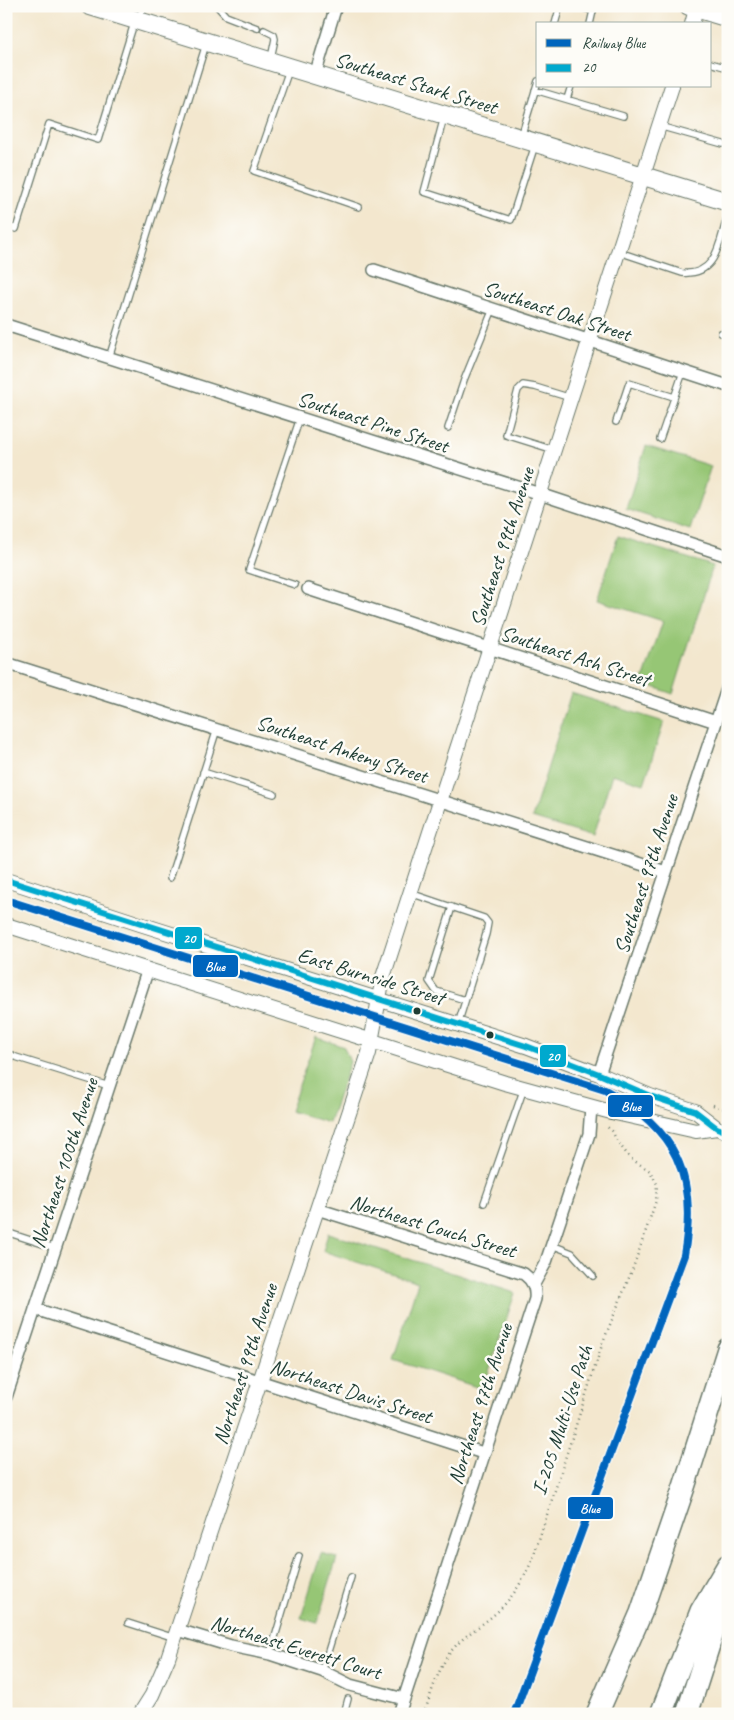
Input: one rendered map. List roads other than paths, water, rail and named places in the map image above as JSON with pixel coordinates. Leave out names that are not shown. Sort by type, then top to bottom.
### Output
[{"type":"highway","points":[[597,1714],[641,1613],[728,1349]]},
{"type":"highway","points":[[661,1714],[701,1611],[728,1565]]},
{"type":"highway","points":[[687,1714],[728,1585]]},
{"type":"main road","name":"Southeast Stark Street","points":[[90,6],[140,13],[207,42],[728,202]]},
{"type":"main road","points":[[693,11],[728,18]]},
{"type":"street","points":[[315,76],[336,6]]},
{"type":"street","name":"Southeast 99th Avenue","points":[[375,1021],[383,977],[671,88]]},
{"type":"street","name":"Southeast Oak Street","points":[[374,270],[728,386]]},
{"type":"street","name":"Southeast Pine Street","points":[[6,325],[540,494],[728,556]]},
{"type":"street","name":"Southeast Ash Street","points":[[308,589],[716,722]]},
{"type":"street","name":"Southeast Ankeny Street","points":[[6,663],[666,872]]},
{"type":"street","name":"Southeast 97th Avenue","points":[[599,1074],[728,686]]},
{"type":"street","name":"East Burnside Street","points":[[6,880],[526,1046],[695,1112],[722,1130]]},
{"type":"street","name":"East Burnside Street","points":[[6,925],[524,1088],[696,1131],[722,1130]]},
{"type":"street","name":"Northeast 100th Avenue","points":[[6,1397],[9,1379],[56,1248],[148,969]]},
{"type":"street","name":"Northeast 99th Avenue","points":[[140,1714],[159,1681],[177,1634],[369,1053],[375,1021]]},
{"type":"street","name":"Northeast 97th Avenue","points":[[399,1714],[483,1453],[535,1300],[536,1291],[534,1284],[546,1262],[589,1134],[591,1106]]},
{"type":"street","name":"Northeast Couch Street","points":[[316,1209],[524,1274],[534,1284]]},
{"type":"street","name":"Northeast Davis Street","points":[[35,1309],[483,1453]]},
{"type":"street","name":"Northeast Everett Court","points":[[177,1634],[270,1654],[322,1672],[345,1683],[404,1699]]},
{"type":"lane","points":[[217,6],[232,20],[257,28]]},
{"type":"lane","points":[[556,22],[560,6]]},
{"type":"lane","points":[[578,6],[593,11],[590,22]]},
{"type":"lane","points":[[6,226],[16,229],[49,124],[98,140],[140,13]]},
{"type":"lane","points":[[264,30],[274,35],[275,39],[270,62]]},
{"type":"lane","points":[[109,358],[207,42]]},
{"type":"lane","points":[[712,63],[728,68]]},
{"type":"lane","points":[[290,68],[254,172],[359,207]]},
{"type":"lane","points":[[445,115],[424,192],[511,220],[528,141],[536,87]]},
{"type":"lane","points":[[567,99],[570,88]]},
{"type":"lane","points":[[535,90],[623,116]]},
{"type":"lane","points":[[659,126],[723,144]]},
{"type":"lane","points":[[619,252],[682,272],[691,274],[700,272],[707,268],[713,260],[728,215]]},
{"type":"lane","points":[[448,428],[464,380],[493,309]]},
{"type":"lane","points":[[721,333],[728,335]]},
{"type":"lane","points":[[660,439],[683,372]]},
{"type":"lane","points":[[616,422],[629,383],[674,397]]},
{"type":"lane","points":[[554,450],[506,435],[518,390],[523,385],[571,398]]},
{"type":"lane","points":[[295,585],[249,570],[300,418]]},
{"type":"lane","points":[[170,878],[217,729]]},
{"type":"lane","points":[[203,772],[274,794]]},
{"type":"lane","points":[[410,893],[484,918],[488,923],[458,1024]]},
{"type":"lane","points":[[452,907],[429,981],[436,991],[465,1000]]},
{"type":"lane","points":[[6,1071],[9,1054],[109,1086]]},
{"type":"lane","points":[[484,1203],[524,1088]]},
{"type":"lane","points":[[6,1232],[56,1248]]},
{"type":"lane","points":[[552,1245],[572,1253],[593,1276]]},
{"type":"lane","points":[[270,1654],[299,1556]]},
{"type":"lane","points":[[322,1672],[351,1577]]},
{"type":"lane","points":[[128,1623],[177,1634]]},
{"type":"lane","points":[[344,1714],[348,1699]]},
{"type":"rail line","name":"Blue","points":[[6,900],[605,1090],[629,1105],[649,1121],[665,1138],[676,1157],[684,1178],[688,1201],[688,1227],[684,1255],[514,1714]]}]
